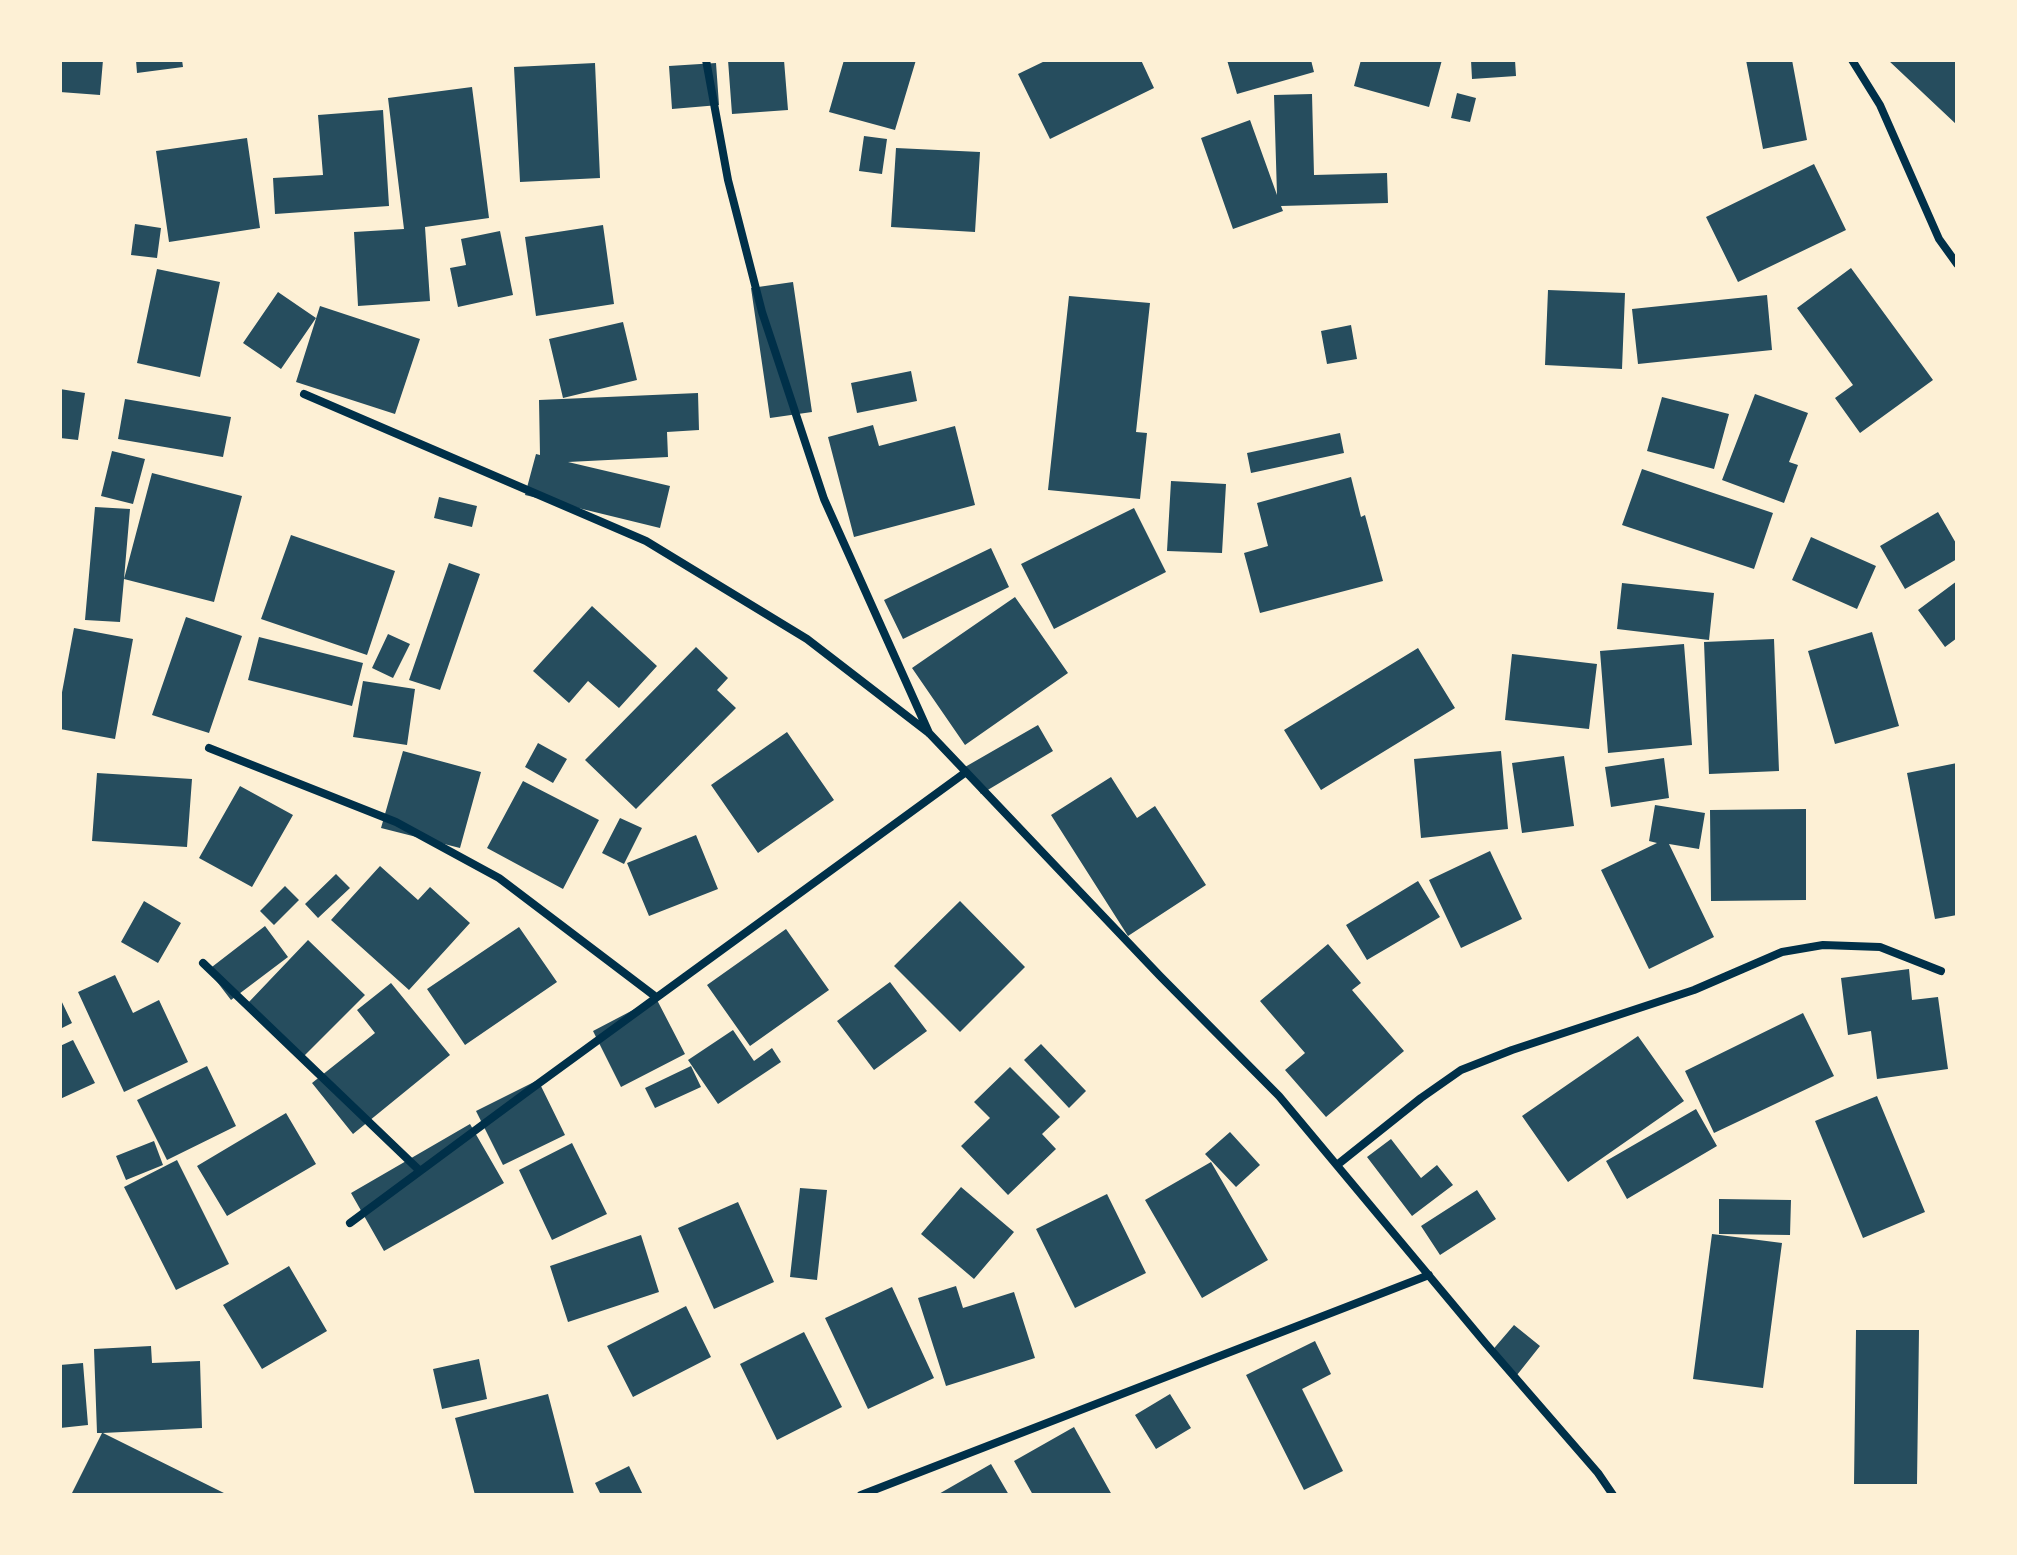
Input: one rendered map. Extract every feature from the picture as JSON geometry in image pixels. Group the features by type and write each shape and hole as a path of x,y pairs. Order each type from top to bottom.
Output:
{"street":[{"path":"706,60 728,180 762,312 824,499 929,733"},
{"path":"1852,60 1880,105 1939,239 1957,264"},
{"path":"304,394 646,541 807,639 929,733 1279,1096 1598,1473 1613,1495"},
{"path":"209,748 396,822 499,878 656,997"},
{"path":"350,1223 966,772"},
{"path":"1337,1165 1461,1070 1694,990 1782,952 1823,945 1880,947 1941,971"},
{"path":"203,963 420,1171"},
{"path":"861,1495 1429,1275"}],"building":[{"path":"60,60 103,60 100,95 60,92"},
{"path":"136,60 182,60 183,67 137,73"},
{"path":"728,60 784,60 788,110 732,114"},
{"path":"844,60 916,60 895,130 829,112"},
{"path":"1047,60 1141,60 1154,88 1050,139 1018,74"},
{"path":"1227,60 1311,60 1314,72 1237,94"},
{"path":"1361,60 1442,60 1429,107 1354,86"},
{"path":"1471,60 1515,60 1516,76 1472,79"},
{"path":"1746,60 1792,60 1807,140 1763,149"},
{"path":"1888,60 1957,60 1957,125"},
{"path":"595,63 600,178 520,182 514,67"},
{"path":"716,63 719,105 672,109 669,66"},
{"path":"472,87 489,218 425,227 430,301 358,306 354,232 404,229 388,98"},
{"path":"1457,93 1476,98 1470,122 1451,118"},
{"path":"1312,94 1314,175 1387,173 1388,203 1281,206 1283,211 1233,229 1201,138 1250,120 1277,195 1274,95"},
{"path":"383,110 389,206 275,214 273,178 323,175 318,115"},
{"path":"864,136 887,139 882,174 859,171"},
{"path":"247,138 260,228 169,242 156,151"},
{"path":"896,148 980,152 975,232 891,227"},
{"path":"1814,164 1846,230 1738,282 1706,217"},
{"path":"135,224 161,228 157,258 131,255"},
{"path":"603,225 614,304 536,316 525,237"},
{"path":"500,231 513,295 458,307 450,268 466,265 461,239"},
{"path":"1851,268 1933,380 1860,433 1835,398 1853,385 1797,308"},
{"path":"157,269 220,282 200,377 137,363"},
{"path":"793,282 812,412 770,418 751,288"},
{"path":"1548,290 1625,293 1622,369 1545,365"},
{"path":"278,292 316,318 281,369 243,343"},
{"path":"1767,295 1772,350 1638,364 1632,309"},
{"path":"1069,296 1150,303 1136,432 1147,433 1140,499 1048,490"},
{"path":"320,306 420,339 395,414 296,382"},
{"path":"623,322 637,380 563,398 549,339"},
{"path":"1351,325 1357,359 1327,364 1321,331"},
{"path":"911,371 917,401 857,413 851,383"},
{"path":"60,389 85,393 78,440 60,438"},
{"path":"698,393 699,430 667,432 668,457 568,462 670,486 660,528 525,495 536,454 540,455 539,400"},
{"path":"1755,394 1808,413 1789,462 1798,465 1784,503 1722,480"},
{"path":"1662,397 1729,414 1714,469 1647,451"},
{"path":"125,399 231,417 223,457 118,439"},
{"path":"873,425 879,446 955,426 975,505 854,537 828,437"},
{"path":"1340,433 1344,453 1251,473 1247,453"},
{"path":"112,451 145,459 133,504 101,496"},
{"path":"1642,469 1773,513 1754,569 1622,525"},
{"path":"152,473 242,496 214,602 124,579"},
{"path":"1351,477 1383,581 1260,613 1244,553 1268,546 1257,503"},
{"path":"1171,481 1226,484 1222,553 1167,551"},
{"path":"439,497 477,506 472,527 434,518"},
{"path":"95,507 130,509 120,622 85,620"},
{"path":"1134,508 1166,572 1054,629 1021,564"},
{"path":"1938,512 1957,545 1957,559 1905,589 1880,546"},
{"path":"291,535 395,571 367,655 261,619"},
{"path":"1811,537 1876,566 1857,609 1792,580"},
{"path":"991,548 1009,587 903,639 884,600"},
{"path":"449,563 480,574 440,690 409,680"},
{"path":"1957,581 1957,638 1945,647 1918,610"},
{"path":"1622,583 1714,593 1709,640 1617,629"},
{"path":"1015,597 1068,673 965,745 912,668"},
{"path":"592,606 657,666 619,708 588,681 569,703 533,671"},
{"path":"186,617 242,636 209,733 152,715"},
{"path":"74,628 133,639 115,739 60,729 60,703"},
{"path":"1872,632 1899,726 1835,744 1808,651"},
{"path":"388,634 410,644 393,678 372,668"},
{"path":"259,637 363,663 352,706 248,680"},
{"path":"1774,639 1779,771 1709,774 1704,642"},
{"path":"1684,644 1692,745 1608,753 1600,651"},
{"path":"696,647 728,678 717,690 736,708 636,809 585,760"},
{"path":"1418,648 1455,708 1321,790 1284,730"},
{"path":"1512,654 1597,664 1589,729 1505,720"},
{"path":"363,681 415,689 407,745 353,737"},
{"path":"1038,725 1053,751 981,794 965,767"},
{"path":"787,732 834,800 758,853 711,785"},
{"path":"538,743 567,759 553,783 525,767"},
{"path":"403,751 481,772 460,848 381,828"},
{"path":"1501,751 1508,829 1421,838 1414,759"},
{"path":"1564,756 1574,826 1522,833 1512,763"},
{"path":"1664,758 1669,798 1611,807 1605,767"},
{"path":"1957,763 1957,915 1935,919 1907,773"},
{"path":"97,773 192,779 187,847 92,841"},
{"path":"1111,777 1137,818 1155,806 1206,885 1128,936 1051,815"},
{"path":"523,781 599,820 563,889 487,848"},
{"path":"240,786 293,815 252,887 199,858"},
{"path":"1655,805 1705,813 1699,849 1669,844 1714,937 1649,969 1601,870 1657,843 1649,841"},
{"path":"1806,809 1806,900 1711,901 1710,810"},
{"path":"620,818 642,828 624,864 602,853"},
{"path":"696,835 718,889 649,916 627,863"},
{"path":"1490,851 1522,919 1461,948 1429,880"},
{"path":"380,866 418,900 430,887 470,923 409,990 331,920"},
{"path":"336,874 350,888 318,918 305,904"},
{"path":"1418,881 1440,917 1367,960 1346,925"},
{"path":"285,886 299,900 274,925 260,911"},
{"path":"144,901 181,923 158,963 121,942"},
{"path":"960,901 1025,967 960,1032 894,966"},
{"path":"265,926 288,957 231,1000 208,970"},
{"path":"519,927 557,982 465,1045 427,989"},
{"path":"786,929 829,990 750,1046 707,985"},
{"path":"308,940 365,995 303,1057 248,1003"},
{"path":"1328,944 1361,983 1352,990 1404,1051 1326,1117 1285,1070 1305,1053 1260,1001"},
{"path":"1909,969 1912,1000 1938,997 1948,1069 1877,1079 1871,1031 1848,1035 1841,978"},
{"path":"115,975 133,1013 159,1000 188,1062 124,1092 78,992"},
{"path":"890,982 927,1031 874,1070 837,1021"},
{"path":"391,983 450,1055 353,1134 312,1083 375,1033 357,1010"},
{"path":"60,998 72,1023 60,1029"},
{"path":"656,998 685,1054 621,1087 593,1031"},
{"path":"1803,1013 1834,1076 1714,1133 1685,1071"},
{"path":"733,1030 754,1061 772,1048 781,1062 718,1104 688,1060"},
{"path":"1638,1036 1684,1101 1568,1182 1522,1116"},
{"path":"73,1040 95,1083 60,1099 60,1046"},
{"path":"1041,1044 1086,1091 1069,1108 1024,1060"},
{"path":"207,1066 236,1126 167,1160 137,1100"},
{"path":"691,1066 701,1087 655,1108 645,1088"},
{"path":"1010,1067 1060,1117 1042,1134 1056,1149 1008,1195 961,1146 990,1118 974,1102"},
{"path":"538,1080 565,1135 503,1165 476,1111"},
{"path":"1877,1096 1925,1212 1863,1238 1815,1121"},
{"path":"1696,1109 1717,1146 1627,1199 1606,1161"},
{"path":"286,1113 316,1164 227,1216 197,1166"},
{"path":"470,1124 504,1183 384,1251 351,1193"},
{"path":"1230,1132 1260,1165 1236,1187 1205,1154"},
{"path":"1391,1139 1421,1178 1437,1165 1453,1185 1412,1216 1367,1157"},
{"path":"154,1141 163,1165 126,1180 116,1156"},
{"path":"572,1143 607,1214 552,1240 519,1170"},
{"path":"177,1160 229,1264 176,1290 124,1187"},
{"path":"1211,1162 1268,1260 1202,1298 1145,1200"},
{"path":"961,1187 1014,1232 974,1279 921,1234"},
{"path":"800,1188 827,1190 817,1280 790,1277"},
{"path":"1477,1190 1496,1219 1440,1255 1421,1226"},
{"path":"1107,1194 1146,1273 1075,1308 1036,1229"},
{"path":"1719,1199 1791,1200 1790,1235 1719,1234"},
{"path":"738,1202 774,1282 714,1309 678,1228"},
{"path":"1712,1234 1782,1243 1763,1388 1693,1379"},
{"path":"641,1235 659,1292 568,1322 550,1266"},
{"path":"289,1266 327,1331 262,1369 223,1305"},
{"path":"956,1286 963,1308 1014,1292 1035,1358 946,1386 918,1298"},
{"path":"892,1287 934,1378 868,1409 825,1318"},
{"path":"686,1306 711,1357 633,1397 607,1346"},
{"path":"1514,1325 1540,1346 1517,1375 1490,1353"},
{"path":"1856,1330 1919,1330 1917,1484 1854,1484"},
{"path":"804,1332 842,1407 777,1440 740,1364"},
{"path":"1315,1341 1331,1374 1302,1389 1343,1471 1304,1490 1246,1375"},
{"path":"151,1346 152,1363 200,1361 202,1428 103,1433 228,1495 71,1495 102,1433 97,1433 94,1349"},
{"path":"479,1359 487,1399 442,1409 433,1369"},
{"path":"83,1363 88,1425 60,1428 60,1365"},
{"path":"548,1394 574,1494 475,1495 455,1418"},
{"path":"1170,1394 1191,1428 1156,1449 1135,1415"},
{"path":"1074,1427 1112,1495 1033,1495 1014,1461"},
{"path":"991,1464 1009,1495 937,1495"},
{"path":"629,1466 643,1495 601,1495 595,1483"}]}
